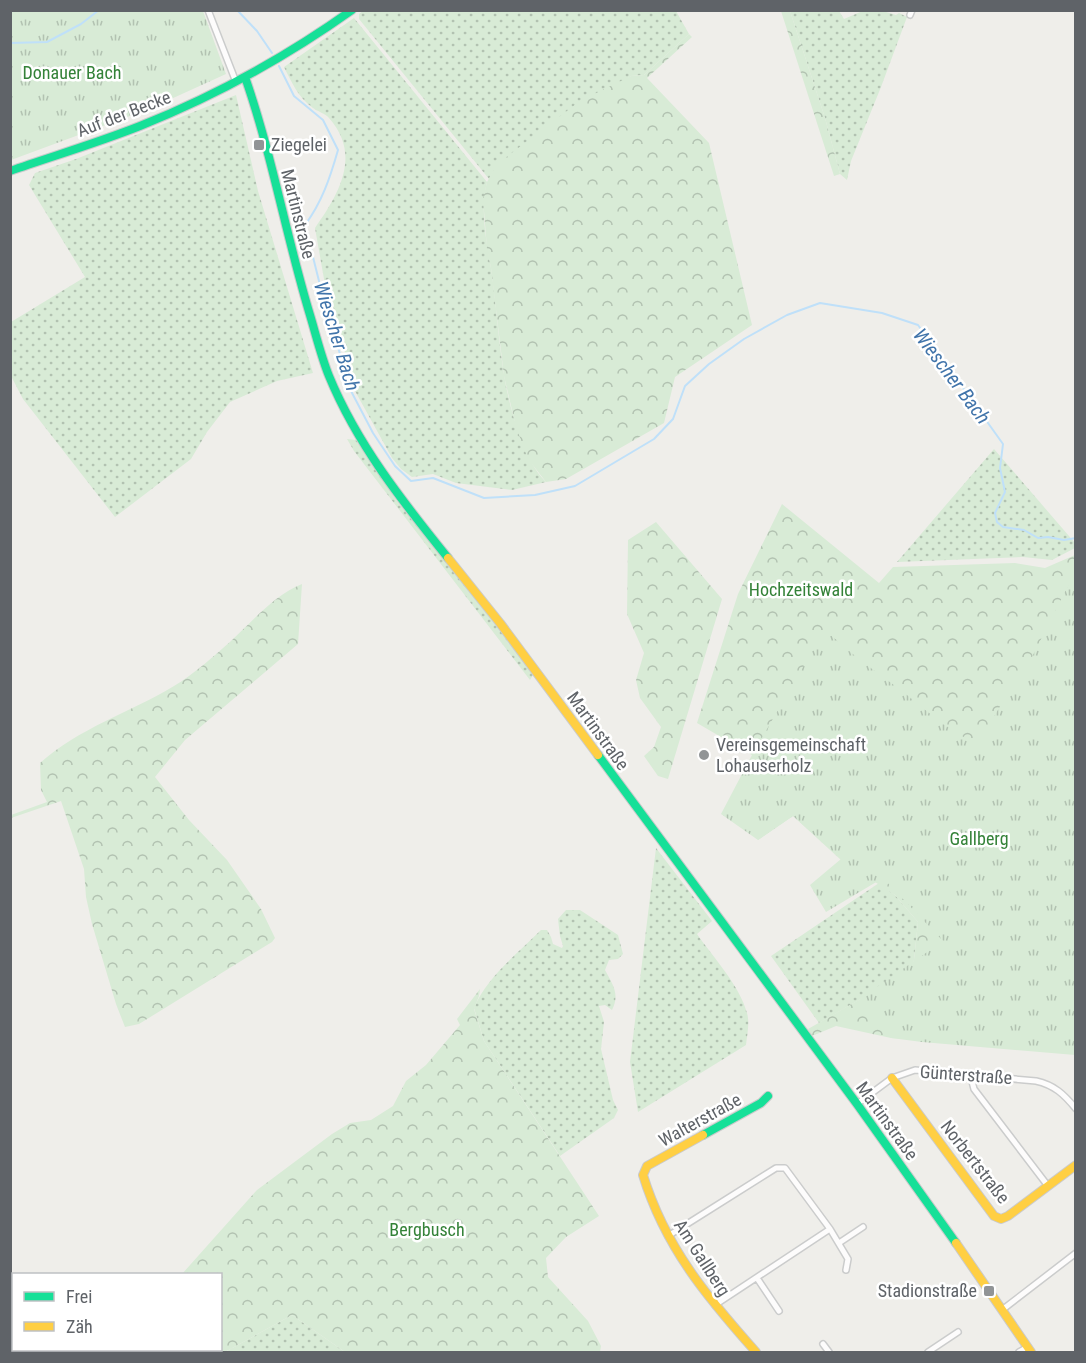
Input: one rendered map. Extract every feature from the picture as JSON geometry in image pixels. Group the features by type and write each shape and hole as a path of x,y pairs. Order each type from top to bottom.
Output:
{"street":[{"path":"208,10 236,82"},
{"name":"Auf der Becke","path":"10,171 138,127 236,82 293,49 352,10"},
{"name":"Martinstraße","path":"245,77 255,106 293,259 315,333 328,374 359,439 405,505 500,623 857,1104 932,1208 1029,1350"},
{"name":"Günterstraße","path":"857,1104 892,1078 915,1070 1036,1080 1058,1089 1076,1109"},
{"path":"970,1074 974,1089 1048,1186"},
{"name":"Norbertstraße","path":"892,1078 994,1216 1001,1219 1008,1216 1076,1165"},
{"name":"Walterstraße","path":"645,1168 761,1103 768,1096"},
{"path":"668,1236 780,1167 785,1168 839,1243 848,1258 846,1270"},
{"name":"Am Gallberg","path":"645,1168 644,1178 668,1236 693,1278 756,1353"},
{"path":"839,1243 863,1227"},
{"path":"715,1305 830,1229"},
{"path":"1002,1310 1076,1253"},
{"path":"757,1278 779,1311"},
{"path":"928,1353 958,1332"},
{"path":"823,1344 829,1353"},
{"path":"1019,1353 1029,1350"}],"green space":[{"path":"364,10 676,11 689,34 644,75 631,76 498,164 489,179 359,19 359,14"},
{"path":"865,10 883,11 896,15 899,13 907,17 851,161 847,180 840,174 825,118 790,11 839,11 844,19"},
{"name":"Donauer Bach","path":"10,11 203,11 226,74 149,109 11,160"},
{"path":"781,11 790,11 825,118 840,174 834,176"},
{"path":"354,18 487,182 484,203 485,225 501,357 509,400 530,459 546,482 512,490 456,483 433,474 412,477 392,458 355,391 327,296 315,228 339,188 345,160 344,146 339,132 329,118 303,99 284,67"},
{"path":"689,34 692,37 647,78 709,143 752,325 675,377 664,423 566,479 546,482 528,459 516,427 504,376 487,249 483,199 487,182 497,164 580,101 631,76 644,75"},
{"path":"236,95 258,191 313,373 277,381 230,402 207,432 191,459 115,517 23,399 11,376 11,322 85,277 29,185 35,173"},
{"path":"347,439 356,440 396,500 488,614 533,675 530,680 354,451"},
{"path":"994,449 1075,543 1075,548 1052,560 1023,557 897,562"},
{"name":"Gallberg","path":"782,504 879,583 893,567 1015,563 1045,568 1075,555 1076,685 1038,1045 891,1038 836,1026 812,1036 808,1029 913,969 918,922 895,895 841,860 793,816 758,840 757,758 697,723 738,594"},
{"path":"656,522 722,599 668,779 658,776 644,756 654,747 661,727 640,698 636,680 644,653 627,614 628,540"},
{"name":"Gallberg","path":"1075,572 1075,1055 891,1038 861,998 943,941 883,878 826,912 810,885 841,859 793,816 758,840 721,814 752,755 819,639 826,631 939,721 961,735 979,742 1021,671 1032,657"},
{"path":"302,584 298,644 185,740 155,777 189,820 227,860 261,909 275,938 139,1024 125,1027 92,924 86,897 84,869 61,801 11,818 11,815 47,802 41,790 40,763 55,751 88,730 157,696 196,671 273,602"},
{"path":"656,848 712,921 697,934 738,993 747,1013 748,1029 746,1045 638,1112 630,1062"},
{"path":"879,883 895,895 918,922 913,969 819,1023 771,956"},
{"path":"566,910 580,910 618,935 623,954 618,959 609,960 605,970 615,994 612,1010 605,1005 599,1006 604,1022 601,1049 613,1100 618,1110 614,1118 560,1156 484,1041 474,1008 495,976 541,930 547,930 553,944 562,948 558,919"},
{"name":"Bergbusch","path":"480,989 474,1009 484,1041 599,1216 566,1237 546,1258 548,1277 588,1321 601,1346 600,1352 345,1352 292,1315 225,1352 113,1351 222,1351 222,1273 183,1273 257,1190 332,1134 350,1123 371,1120 393,1106 406,1081 426,1065 460,1025 457,1019"},
{"path":"292,1315 345,1352 225,1352"}],"waterway":[{"name":"Donauer Bach","path":"10,43 47,42 81,24 99,10"},
{"name":"Wiescher Bach","path":"237,10 257,31 272,53"},
{"name":"Wiescher Bach","path":"279,66 294,96 323,120 338,150 325,189 305,225 323,297 351,391 373,433 395,466 411,481 433,478 484,498 535,495 575,486 654,439 673,419 685,386 709,364 744,339 787,315 820,303 882,313 918,325 1003,444 1000,468 1005,492 995,513 997,522 1003,527 1024,530 1038,538 1064,540 1076,538"}],"traffic: fast":[{"path":"10,171 124,132 223,89 302,44 352,10"},
{"path":"245,77 255,106 301,285 329,376 353,425 382,471 448,558"},
{"path":"598,755 857,1104 956,1243"},
{"path":"703,1135 761,1103 768,1096"}],"traffic: slow":[{"path":"448,558 500,623 598,755"},
{"path":"892,1078 994,1216 1001,1219 1008,1216 1076,1165"},
{"path":"703,1135 647,1166 643,1175 663,1225 689,1270 756,1352"},
{"path":"956,1243 1031,1352"}],"place":[{"name":"Ziegelei","path":"259,145"},
{"name":"Vereinsgemeinschaft Lohauserholz","path":"704,755"},
{"name":"Stadionstraße","path":"989,1291"}],"park label":[{"name":"Hochzeitswald","path":"801,590"}]}
